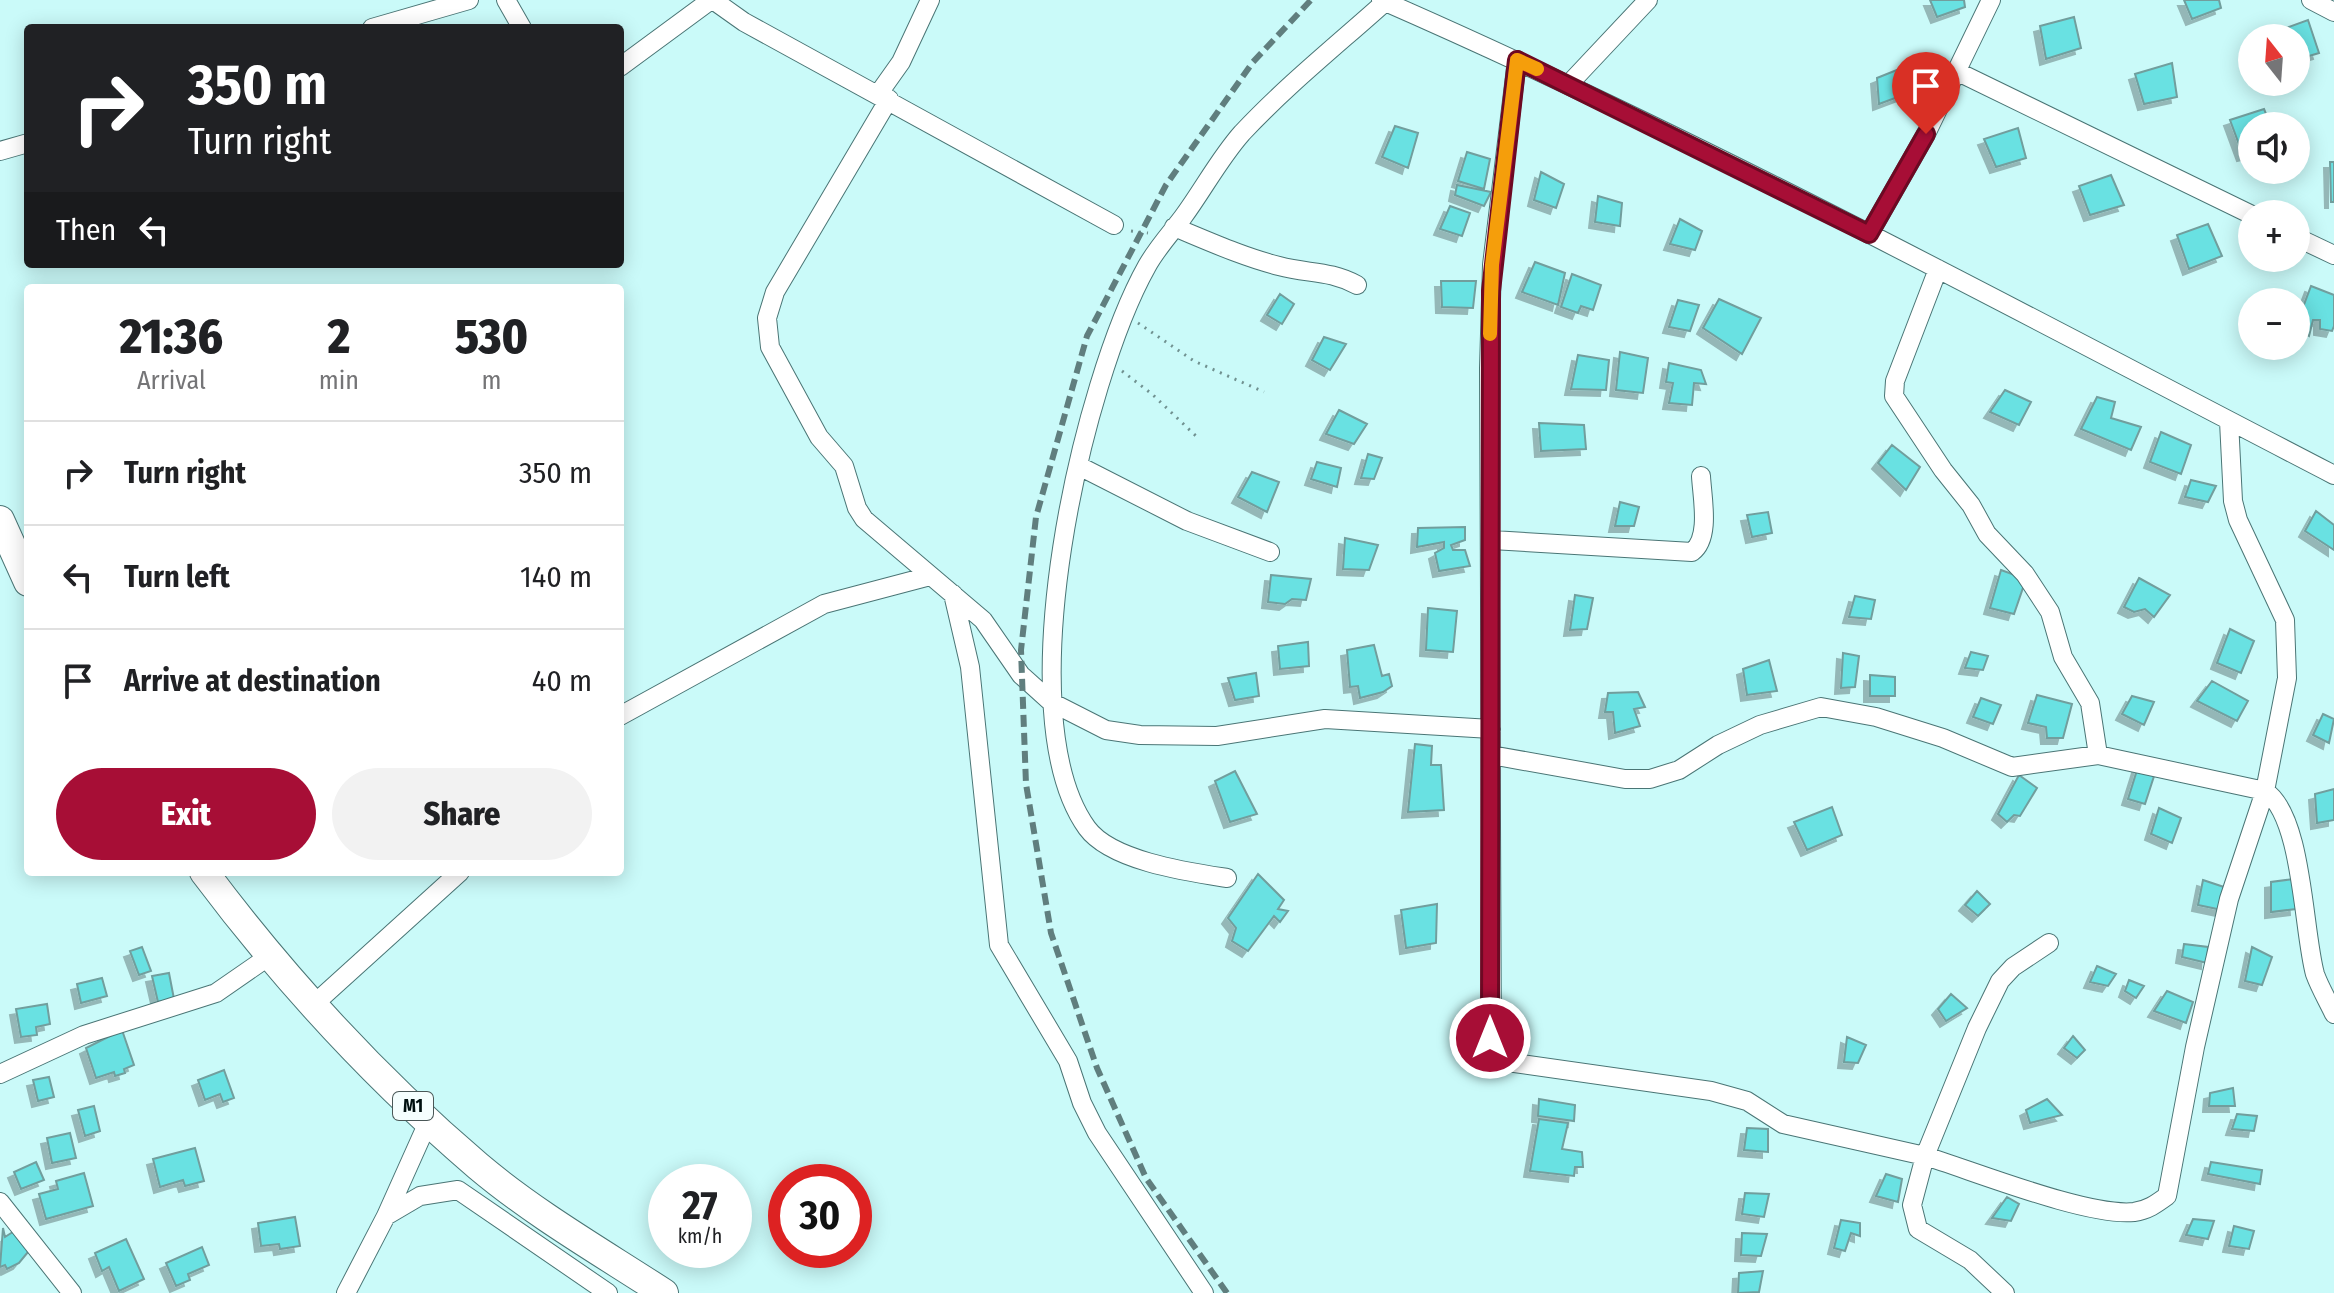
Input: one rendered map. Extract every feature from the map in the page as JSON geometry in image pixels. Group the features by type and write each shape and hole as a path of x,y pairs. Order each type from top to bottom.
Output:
{"main road":[{"path":"0,520 7,559 24,578"},
{"name":"M1","path":"207,876 268,957 312,1006 366,1063 478,1166 539,1212 664,1293"}],"street":[{"path":"386,24 469,0"},
{"path":"506,0 520,24"},
{"path":"624,64 712,0 757,29 884,96 1096,219 1114,225"},
{"path":"930,0 884,96 775,292 767,318 770,347 784,379 819,437 844,466 857,508 994,632 1021,675 1051,702 1106,730 1140,735 1237,735 1325,719 1491,729"},
{"path":"1569,84 1648,0"},
{"path":"1869,234 1926,134 1991,0"},
{"path":"2311,0 2334,12"},
{"path":"1227,878 1151,862 1111,847 1095,836 1081,816 1069,788 1051,702 1054,612 1079,466 1125,314 1146,267 1242,134 1383,1 1569,84 1938,269 2334,475"},
{"path":"1517,60 1492,265 1489,368 1492,540 1490,1038 1495,1059 1711,1091 1747,1101 1783,1124 1925,1156 2110,1211 2136,1212 2153,1207 2167,1196 2195,1047 2229,899 2265,791 2289,653 2285,620 2238,520 2230,470 2229,421"},
{"path":"1956,71 2238,208"},
{"path":"0,151 24,144"},
{"path":"1171,232 1282,267 1330,272 1357,285"},
{"path":"2310,244 2334,255"},
{"path":"1938,269 1895,381 1894,396 1943,470 1971,505 1987,534 2025,574 2050,612 2063,657 2090,703 2098,755"},
{"path":"1079,466 1187,521 1270,552"},
{"path":"1492,540 1692,552 1697,548 1703,527 1701,476"},
{"path":"624,714 824,604 930,576"},
{"path":"953,593 970,667 999,945 1068,1061 1082,1103 1097,1133 1204,1293"},
{"path":"1491,755 1625,779 1650,779 1679,770 1718,745 1760,725 1821,707 1876,717 1943,738 2012,767 2098,755 2265,791 2281,807 2308,916 2315,974 2334,1014"},
{"path":"312,1006 456,876"},
{"path":"2005,1293 1970,1260 1918,1229 1912,1205 1925,1156 2000,981 2013,967 2049,943"},
{"path":"0,1074 84,1035 216,993 268,957"},
{"path":"346,1293 386,1216 429,1120"},
{"path":"386,1216 420,1196 458,1190 608,1293"},
{"path":"1,1204 72,1293"}],"path":[{"path":"1114,225 1171,232"},
{"path":"1125,314 1194,361 1240,378 1264,392"},
{"path":"1109,362 1152,394 1197,437"}],"building":[{"path":"1930,0 1964,0 1965,7 1937,17"},
{"path":"2184,0 2219,0 2221,8 2192,19"},
{"path":"2074,17 2081,48 2046,59 2040,26"},
{"path":"2310,26 2319,53 2310,56"},
{"path":"1914,63 1922,88 1879,104 1877,78"},
{"path":"2172,63 2177,97 2144,104 2135,74"},
{"path":"2238,117 2238,142 2230,120"},
{"path":"1395,126 1418,133 1408,168 1382,157"},
{"path":"2018,128 2026,158 1996,167 1984,139"},
{"path":"1467,152 1490,159 1484,189 1458,181"},
{"path":"2330,162 2334,162 2334,202 2331,202"},
{"path":"1541,172 1564,184 1556,208 1534,200"},
{"path":"2111,175 2124,205 2090,215 2079,186"},
{"path":"1457,185 1491,192 1484,206 1455,195"},
{"path":"1598,196 1622,203 1620,226 1595,222"},
{"path":"1450,206 1470,213 1462,236 1440,229"},
{"path":"1680,219 1702,231 1695,250 1670,244"},
{"path":"2208,224 2222,256 2189,269 2177,235"},
{"path":"1535,262 1565,273 1558,305 1522,292"},
{"path":"1572,274 1601,285 1593,310 1581,306 1578,313 1561,307"},
{"path":"1441,281 1476,281 1473,308 1442,307"},
{"path":"2311,286 2334,295 2332,331 2320,329 2320,320 2313,320 2310,332"},
{"path":"1280,294 1294,304 1282,324 1267,315"},
{"path":"1719,299 1761,318 1742,354 1703,328"},
{"path":"1678,300 1699,305 1690,331 1669,327"},
{"path":"1324,337 1346,344 1330,370 1312,360"},
{"path":"1620,352 1648,358 1643,393 1616,390"},
{"path":"1578,355 1609,360 1606,390 1571,389"},
{"path":"1669,363 1701,370 1706,384 1694,383 1692,405 1669,403 1673,383 1666,382"},
{"path":"2005,390 2031,402 2019,425 1990,412"},
{"path":"2097,397 2115,402 2111,418 2141,427 2131,450 2081,429"},
{"path":"1339,410 1367,424 1354,444 1326,434"},
{"path":"1539,423 1584,425 1586,449 1541,451"},
{"path":"2161,432 2191,445 2181,474 2150,462"},
{"path":"1892,445 1920,467 1906,490 1878,463"},
{"path":"1368,454 1382,458 1374,479 1361,478"},
{"path":"1317,462 1341,468 1337,487 1311,479"},
{"path":"1252,472 1279,482 1267,512 1238,497"},
{"path":"2191,480 2216,486 2208,502 2185,497"},
{"path":"1620,502 1639,507 1634,526 1615,526"},
{"path":"2316,511 2334,525 2334,550 2305,531"},
{"path":"1768,512 1772,533 1752,537 1747,515"},
{"path":"1465,527 1465,540 1451,545 1453,550 1465,550 1470,566 1439,571 1435,553 1444,548 1444,542 1417,547 1418,528"},
{"path":"1345,538 1378,545 1369,570 1343,569"},
{"path":"2001,570 2026,579 2014,614 1990,608"},
{"path":"1271,575 1311,579 1306,600 1292,599 1285,604 1268,602"},
{"path":"2139,578 2170,595 2154,617 2145,609 2134,612 2124,607"},
{"path":"1575,595 1593,598 1587,629 1570,630"},
{"path":"1855,596 1875,600 1871,619 1849,617"},
{"path":"1428,608 1457,611 1453,652 1426,650"},
{"path":"2230,629 2254,641 2241,673 2217,663"},
{"path":"1308,642 1309,666 1280,669 1278,646"},
{"path":"1374,645 1382,676 1389,674 1392,686 1383,692 1360,698 1358,686 1350,687 1347,650"},
{"path":"1971,652 1988,656 1983,670 1965,668"},
{"path":"1843,653 1859,656 1855,687 1841,688"},
{"path":"1769,660 1777,691 1747,695 1743,669"},
{"path":"1256,673 1259,696 1235,700 1228,678"},
{"path":"1870,675 1895,677 1895,696 1870,696"},
{"path":"2212,681 2248,701 2237,721 2197,701"},
{"path":"1638,692 1645,707 1634,709 1640,726 1615,733 1613,712 1605,712 1608,693"},
{"path":"2037,695 2072,704 2063,738 2047,738 2046,727 2028,723"},
{"path":"2132,696 2154,702 2144,725 2122,714"},
{"path":"1981,698 2001,705 1993,724 1973,717"},
{"path":"2323,714 2334,719 2329,743 2313,735"},
{"path":"1415,744 1432,746 1431,765 1441,765 1444,810 1408,812"},
{"path":"2138,767 2155,773 2145,804 2128,799"},
{"path":"1235,771 1257,814 1230,822 1215,781"},
{"path":"2019,775 2037,788 2020,816 2014,815 2007,822 1998,814"},
{"path":"2334,789 2334,820 2317,823 2315,794"},
{"path":"1832,807 1842,835 1807,850 1794,822"},
{"path":"2159,808 2181,818 2172,843 2151,834"},
{"path":"1258,874 1284,900 1278,909 1288,911 1280,922 1274,916 1248,951 1232,941 1236,928 1228,918"},
{"path":"2294,879 2296,909 2271,912 2271,882"},
{"path":"2203,880 2224,887 2222,910 2198,905"},
{"path":"1977,891 1990,904 1978,916 1965,905"},
{"path":"1437,904 1436,943 1406,948 1401,910"},
{"path":"2184,944 2208,947 2207,963 2182,957"},
{"path":"142,947 151,971 139,975 130,951"},
{"path":"2252,947 2272,957 2262,985 2245,981"},
{"path":"2097,966 2116,974 2108,986 2090,982"},
{"path":"169,973 174,999 158,1002 152,976"},
{"path":"102,978 107,996 81,1003 77,984"},
{"path":"2129,980 2144,986 2136,998 2125,991"},
{"path":"2167,991 2193,1002 2186,1023 2154,1011"},
{"path":"1951,994 1967,1008 1946,1021 1938,1009"},
{"path":"47,1004 50,1024 36,1027 37,1035 21,1037 16,1009"},
{"path":"122,1030 134,1065 124,1069 125,1073 115,1076 114,1072 96,1078 86,1048"},
{"path":"2073,1036 2085,1050 2077,1058 2064,1048"},
{"path":"1847,1037 1866,1045 1858,1063 1844,1062"},
{"path":"224,1070 234,1098 223,1102 220,1094 205,1100 198,1080"},
{"path":"49,1077 54,1097 38,1101 33,1080"},
{"path":"2233,1088 2235,1106 2209,1106 2210,1093"},
{"path":"1539,1099 1575,1105 1574,1121 1538,1116"},
{"path":"2047,1099 2062,1115 2030,1123 2026,1110"},
{"path":"94,1106 100,1131 85,1136 78,1110"},
{"path":"2237,1114 2257,1116 2254,1131 2232,1129"},
{"path":"1539,1119 1568,1123 1562,1149 1582,1152 1583,1167 1575,1167 1574,1176 1530,1171"},
{"path":"1747,1128 1768,1129 1768,1152 1744,1150"},
{"path":"70,1133 76,1158 52,1163 47,1138"},
{"path":"195,1148 204,1181 185,1186 183,1180 160,1187 153,1159"},
{"path":"36,1162 44,1180 21,1189 14,1172"},
{"path":"2211,1162 2262,1170 2260,1184 2208,1174"},
{"path":"84,1173 93,1206 46,1219 39,1194 58,1189 56,1181"},
{"path":"1886,1174 1902,1179 1898,1202 1876,1196"},
{"path":"1745,1193 1769,1194 1764,1217 1742,1214"},
{"path":"2007,1197 2019,1204 2011,1221 1992,1218"},
{"path":"295,1217 300,1246 280,1249 279,1244 261,1246 258,1223"},
{"path":"2193,1219 2214,1221 2208,1239 2186,1235"},
{"path":"1841,1220 1860,1223 1860,1236 1851,1233 1845,1251 1834,1248"},
{"path":"2234,1226 2254,1231 2249,1249 2229,1246"},
{"path":"3,1228 5,1237 19,1228 28,1252 19,1263 7,1269 5,1265 0,1267"},
{"path":"1742,1233 1767,1234 1761,1256 1741,1255"},
{"path":"126,1239 144,1279 119,1291 109,1267 102,1271 95,1253"},
{"path":"202,1247 209,1265 188,1274 190,1280 176,1286 166,1263"},
{"path":"1763,1271 1759,1292 1738,1293 1739,1273"}],"railway":[{"path":"1227,1293 1146,1178 1097,1068 1051,933 1026,784 1021,650 1036,517 1087,336 1166,185 1253,62 1311,0"}],"slow traffic":[{"path":"1490,334 1492,265 1517,60 1537,69"}],"route":[{"path":"1490,1038 1491,291 1517,60 1869,234 1926,134"}]}
